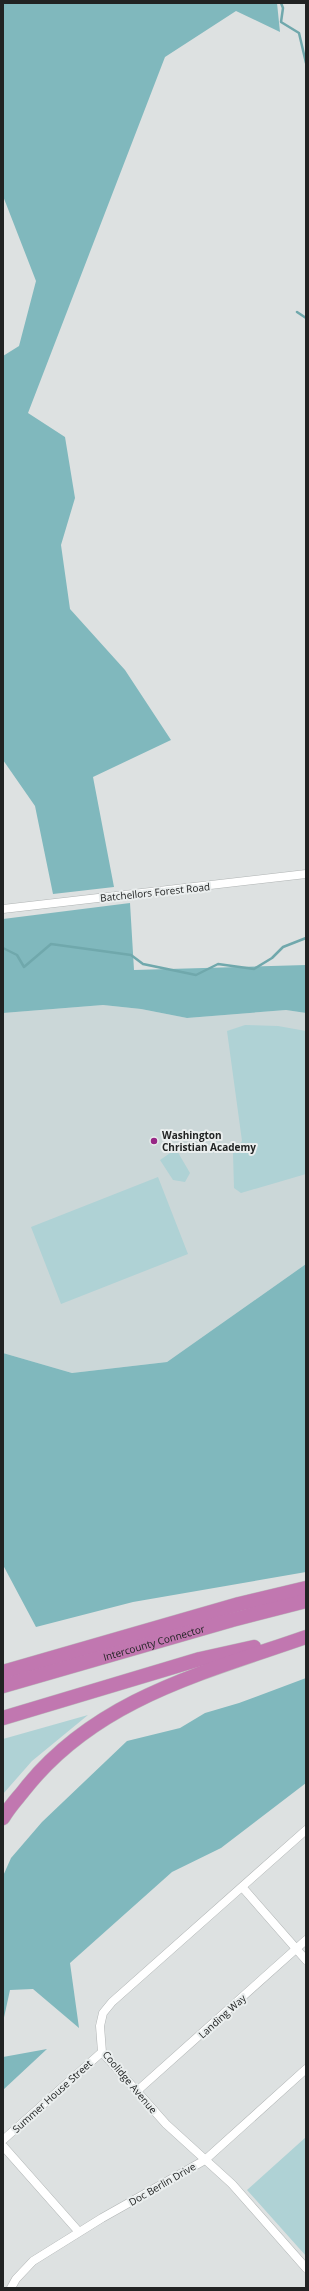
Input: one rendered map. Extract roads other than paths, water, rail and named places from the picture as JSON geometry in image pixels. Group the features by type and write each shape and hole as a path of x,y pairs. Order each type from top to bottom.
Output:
{"highway":[{"path":"3,1672 239,1604 306,1588"},
{"name":"Intercounty Connector","path":"3,1686 232,1620 306,1601"},
{"path":"3,1718 200,1659 306,1636"},
{"path":"3,1818 38,1772 77,1736 121,1709 166,1686 306,1636"},
{"path":"3,1668 30,1664"}],"street":[{"name":"Batchellors Forest Road","path":"3,909 306,874"},
{"name":"Coolidge Avenue","path":"306,1830 243,1888 112,2002 103,2013 100,2026 102,2052 166,2124 232,2184 306,2268"},
{"path":"243,1888 306,1960"},
{"name":"Landing Way","path":"137,2091 306,1940"},
{"name":"Summer House Street","path":"3,2140 102,2052"},
{"name":"Doc Berlin Drive","path":"11,2288 16,2279 33,2261 79,2232 205,2160 306,2068"},
{"path":"3,2146 79,2232"}],"waterway":[{"path":"281,3 283,8 281,22 299,33 306,63"},
{"path":"297,312 306,318"},
{"path":"3,948 17,955 24,967 51,944 131,955 143,964 196,975 218,964 254,969 272,958 283,947 306,938"}],"place":[{"name":"Washington Christian Academy","path":"154,1141"}]}
